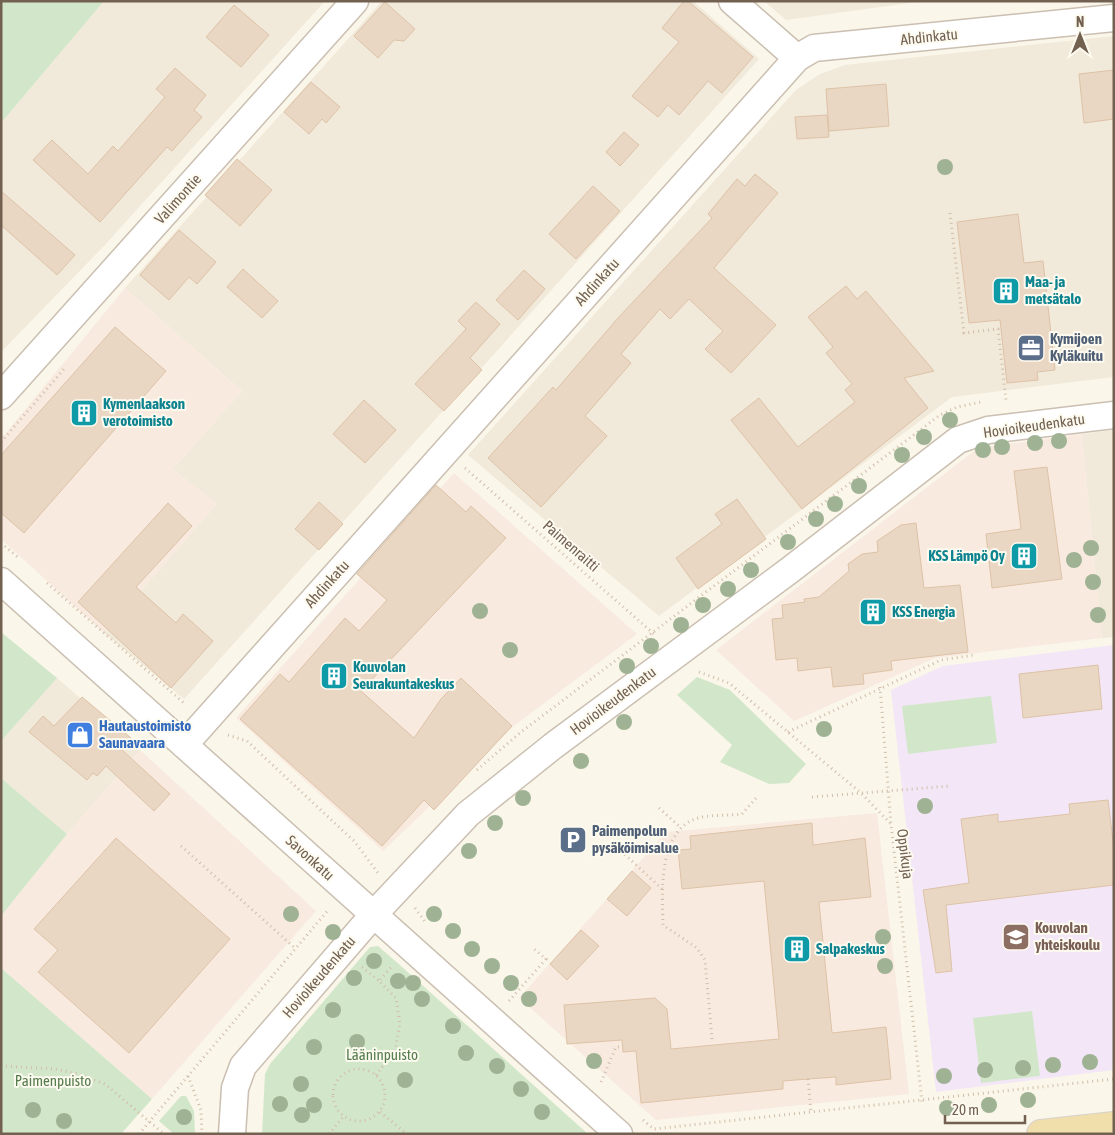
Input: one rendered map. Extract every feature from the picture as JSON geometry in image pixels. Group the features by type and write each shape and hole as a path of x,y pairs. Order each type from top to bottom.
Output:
{"main road":[{"path":"1041,1134 1114,1126"}],"street":[{"name":"Valimontie","path":"1,396 355,1"},
{"path":"732,1 797,58"},
{"name":"Ahdinkatu","path":"184,745 797,58 814,48 1114,18"},
{"name":"Hovioikeudenkatu","path":"232,1134 235,1088 243,1066 374,914 468,814 553,746 790,570 958,440 988,430 1114,415"},
{"name":"Savonkatu","path":"1,581 618,1134"}],"path":[{"path":"950,213 964,333 998,329 1006,400"},
{"name":"Paimenraitti","path":"474,476 653,633"},
{"path":"1,543 24,563"},
{"path":"46,582 189,707"},
{"name":"Oppikuja","path":"677,653 696,671 730,683 861,793 891,824 922,1102"},
{"path":"788,732 880,687 941,660 974,655"},
{"path":"880,687 891,824"},
{"path":"224,734 247,741 355,842 377,872"},
{"path":"812,797 950,786"},
{"path":"712,1039 705,960 696,948 663,925 662,889 664,868 669,850 681,828 696,819 742,814 757,797"},
{"path":"659,808 681,828"},
{"path":"181,846 296,949"},
{"path":"621,851 662,889"},
{"path":"412,903 428,927"},
{"path":"139,1134 328,909"},
{"path":"509,1001 546,959 534,949"},
{"path":"379,981 396,962"},
{"path":"356,963 379,981 396,998 400,1024 395,1050 376,1075"},
{"path":"501,994 515,1007"},
{"path":"601,1082 616,1047 622,1047"},
{"path":"1,1066 55,1069 78,1074 105,1084 164,1134"},
{"path":"361,1069 376,1075 385,1089 386,1097 380,1112 359,1122 344,1116 334,1103 335,1086 339,1079 352,1070 361,1069"},
{"path":"593,1075 607,1088"},
{"path":"188,1076 201,1110 202,1134"},
{"path":"808,1079 811,1114"},
{"path":"650,1134 654,1130 922,1102 1114,1079"},
{"path":"380,1112 407,1134"},
{"path":"329,1134 344,1116"},
{"path":"641,1118 654,1130"}],"shaded area":[{"path":"104,1 325,1 103,247 1,352 1,123"},
{"path":"382,1 693,1 759,59 184,699 104,633 217,504 173,469 242,391 125,288"},
{"path":"764,1 924,1 786,20"},
{"path":"1114,36 1114,377 952,397 659,616 468,455 796,90 820,74 845,65"},
{"path":"125,288 242,391 173,469 217,504 104,633 1,539 1,439"},
{"path":"1114,430 1114,637 1102,638 1082,434"},
{"path":"1082,434 1102,638 935,658 794,721 716,650 978,448"},
{"path":"454,473 637,634 515,725 383,851 236,718"},
{"name":"Kouvolan yhteiskoulu","path":"1114,645 1114,1070 936,1092 891,690 943,666"},
{"path":"57,678 140,750 67,834 1,778 1,741"},
{"path":"140,750 316,911 152,1099 1,968 1,916 67,834"},
{"path":"877,813 909,1094 656,1120 519,998 666,832"}],"green space":[{"path":"1,1 104,1 1,123"},
{"path":"1,632 57,678 1,741"},
{"path":"697,677 730,690 806,764 789,783 769,784 720,762 732,745 677,695"},
{"path":"991,696 997,743 908,754 902,706"},
{"path":"1,778 67,834 1,916"},
{"name":"Lääninpuisto","path":"378,946 588,1134 262,1134 265,1074 270,1064 370,947"},
{"name":"Paimenpuisto","path":"1,968 152,1099 121,1134 1,1134"},
{"path":"1032,1011 1040,1076 981,1083 973,1018"},
{"path":"181,1096 186,1096 194,1111 195,1134 174,1134 159,1121"}],"building":[{"path":"684,1 688,1 753,57 722,93 708,81 679,115 668,105 658,117 632,96 679,42 662,28"},
{"path":"385,2 415,29 404,41 394,40 378,58 354,36"},
{"path":"234,5 269,35 241,67 206,37"},
{"path":"175,68 206,95 194,110 202,117 172,151 167,147 100,222 33,160 52,140 88,174 113,146 118,151 165,97 156,89"},
{"path":"1114,70 1114,119 1084,123 1079,74"},
{"path":"311,82 340,107 326,123 322,119 309,134 284,112"},
{"path":"886,84 889,126 829,131 826,89"},
{"path":"827,115 829,137 797,139 795,117"},
{"path":"624,132 639,145 620,166 606,152"},
{"path":"237,159 272,190 240,226 205,195"},
{"path":"755,174 778,193 714,268 776,325 731,373 705,349 723,331 689,299 670,319 660,309 621,354 631,363 585,416 607,436 541,507 488,458 553,387 556,390 618,318 712,218 708,214 737,179 745,186"},
{"path":"593,186 620,211 576,259 549,234"},
{"path":"1,191 75,255 57,275 1,225"},
{"name":"Maa- ja metsätalo","path":"1018,214 1024,263 1043,261 1055,370 1037,372 1038,380 1007,383 1000,320 969,323 957,222"},
{"path":"179,230 216,262 197,284 189,277 169,300 140,275"},
{"path":"243,269 278,301 262,318 227,287"},
{"path":"524,270 545,289 518,320 496,300"},
{"path":"846,286 857,299 866,291 934,371 904,378 928,408 802,509 731,420 759,398 798,447 855,402 845,390 852,384 826,353 833,347 808,317"},
{"path":"476,302 500,324 470,358 482,370 444,411 415,384 466,329 458,321"},
{"name":"Kymenlaakson verotoimisto","path":"115,327 166,371 24,533 1,513 1,455"},
{"path":"364,400 396,430 365,463 333,434"},
{"name":"KSS Lämpö Oy","path":"1047,467 1062,579 992,588 986,534 1021,529 1014,471"},
{"name":"Kouvolan Seurakuntakeskus","path":"436,485 466,512 471,506 506,538 361,691 414,738 441,699 461,678 512,726 434,810 424,800 382,846 240,719 280,674 289,682 345,618 359,631 387,600 357,574"},
{"path":"737,499 766,539 698,589 676,558 722,524 715,514"},
{"path":"319,502 343,524 319,550 295,529"},
{"path":"168,503 192,526 136,587 176,623 183,614 213,641 171,688 78,602"},
{"name":"KSS Energia","path":"916,523 924,588 960,585 968,652 891,661 892,670 863,674 864,684 833,687 831,667 798,671 797,658 776,660 772,619 783,618 782,605 805,602 804,599 819,597 849,571 848,564 862,554 878,552 877,541 901,525"},
{"path":"1098,665 1102,709 1023,718 1019,674"},
{"name":"Hautaustoimisto Saunavaara","path":"82,697 131,738 121,749 170,794 154,811 106,766 97,776 93,773 87,780 29,732 43,716 54,726"},
{"path":"1108,800 1114,849 1114,885 946,905 952,971 936,973 923,890 969,883 961,819 998,814 998,822 1070,814 1069,804"},
{"name":"Salpakeskus","path":"812,823 813,845 865,838 871,897 819,902 832,1033 886,1027 891,1079 836,1085 836,1077 783,1081 783,1089 641,1103 636,1051 623,1052 622,1040 567,1044 564,1005 655,998 667,1009 671,1049 779,1039 764,881 682,889 678,850 691,849 690,836"},
{"path":"116,838 230,939 129,1053 38,972 58,950 34,929"},
{"path":"632,871 651,888 627,916 607,899"},
{"path":"581,930 599,946 567,980 550,964"}],"place":[{"name":"Maa- ja metsätalo","path":"1006,291"},
{"name":"Kymijoen Kyläkuitu","path":"1031,348"},
{"name":"Kymenlaakson verotoimisto","path":"84,413"},
{"name":"KSS Lämpö Oy","path":"1024,556"},
{"name":"KSS Energia","path":"873,612"},
{"name":"Kouvolan Seurakuntakeskus","path":"334,676"},
{"name":"Hautaustoimisto Saunavaara","path":"80,735"},
{"name":"Paimenpolun pysäköimisalue","path":"573,840"},
{"name":"Kouvolan yhteiskoulu","path":"1016,937"},
{"name":"Salpakeskus","path":"797,949"}]}
